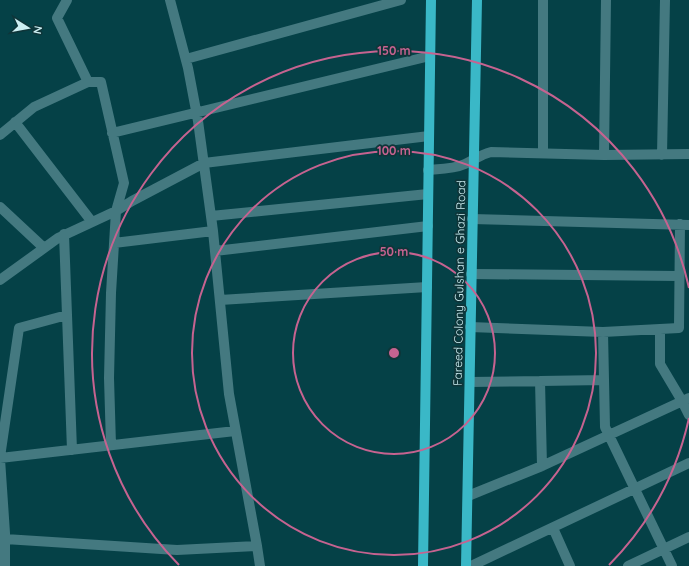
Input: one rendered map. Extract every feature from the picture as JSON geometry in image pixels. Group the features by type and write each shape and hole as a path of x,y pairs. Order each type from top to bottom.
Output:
{"main road":[{"path":"423,566 431,0"},
{"name":"Fareed Colony Gulshan e Ghazi Road","path":"466,566 477,0"}],"street":[{"path":"67,0 57,18 88,82"},
{"path":"170,0 186,59 197,114 213,231 229,394 260,566"},
{"path":"186,59 386,2 401,0"},
{"path":"543,0 543,154"},
{"path":"604,155 606,0"},
{"path":"662,154 665,0"},
{"path":"112,133 197,114 430,56"},
{"path":"0,135 34,107 88,82 101,82 124,183 116,211 111,293 109,378 111,445"},
{"path":"15,122 92,222"},
{"path":"0,280 64,234 116,211 204,163 429,136"},
{"path":"428,170 455,168 466,164 481,154 491,152 604,155 689,154"},
{"path":"211,216 428,194"},
{"path":"0,206 44,248"},
{"path":"470,327 603,332 679,328 679,276 684,224 472,219"},
{"path":"215,250 428,226"},
{"path":"114,243 213,231"},
{"path":"64,234 72,450"},
{"path":"471,274 679,276"},
{"path":"220,300 427,287"},
{"path":"5,566 5,539 0,458 19,328 67,315"},
{"path":"660,329 660,364 686,399 689,415"},
{"path":"603,332 605,427 672,566"},
{"path":"470,382 604,380"},
{"path":"540,381 542,466"},
{"path":"468,496 542,466 686,399"},
{"path":"0,458 236,431"},
{"path":"471,566 689,464"},
{"path":"553,528 570,566"},
{"path":"628,566 689,537"},
{"path":"5,539 177,550 257,546"}]}
